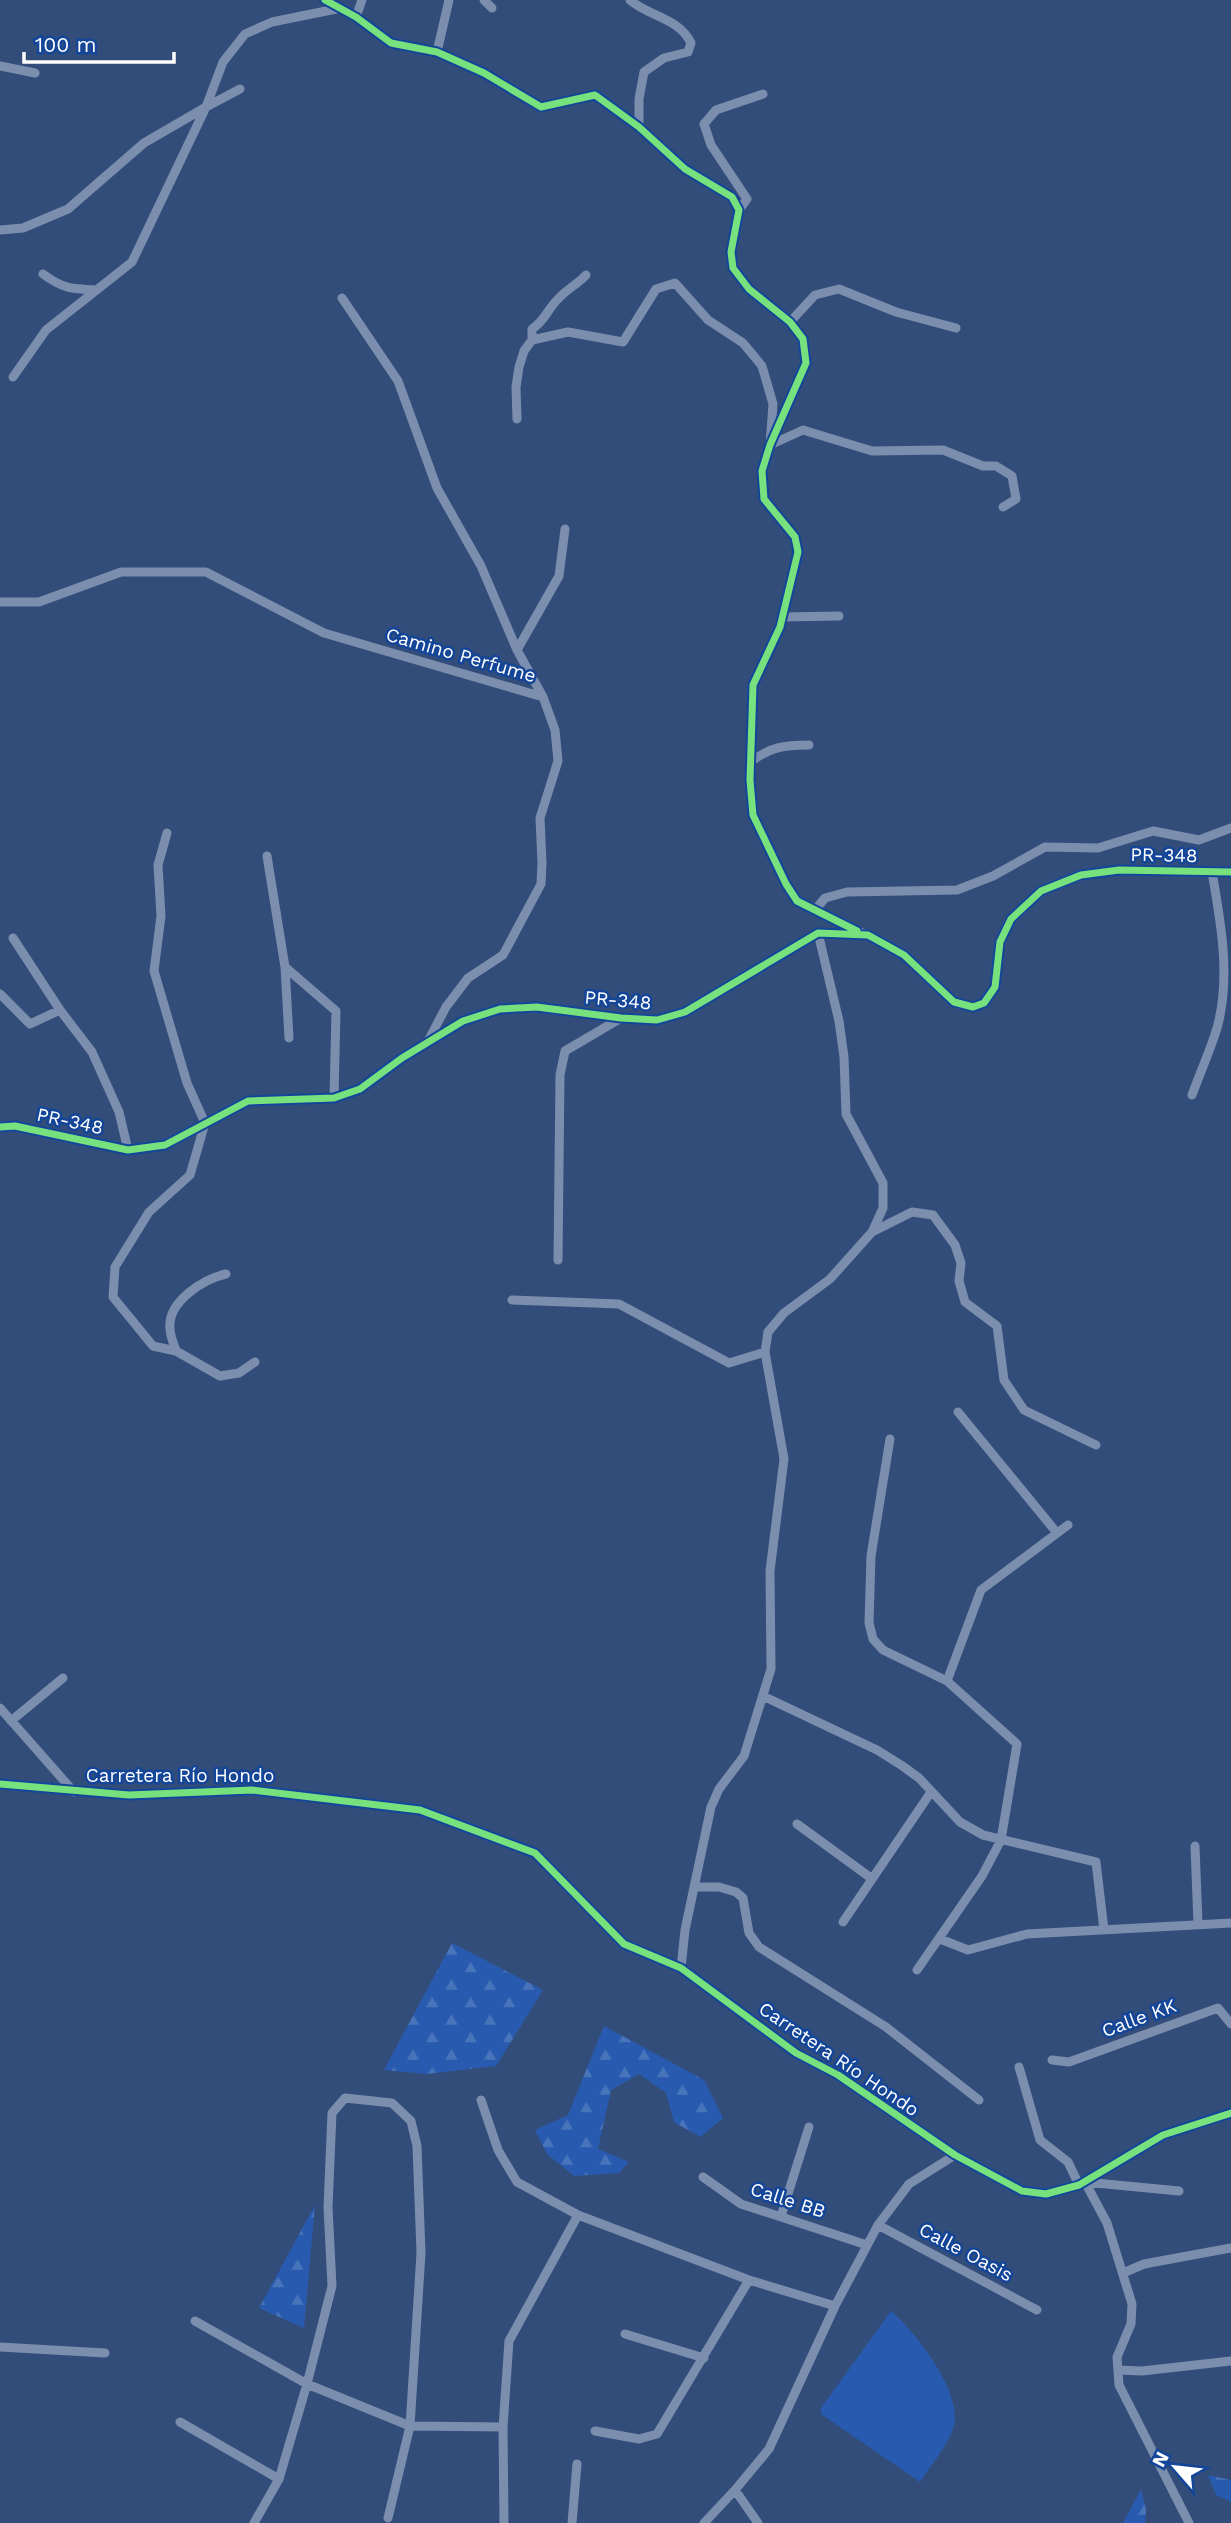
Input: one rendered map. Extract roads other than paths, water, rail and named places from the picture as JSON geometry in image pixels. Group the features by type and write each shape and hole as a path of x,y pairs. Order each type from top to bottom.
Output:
{"street":[{"path":"325,0 356,17 391,43 437,52 484,73 541,107 595,95 639,127 685,169 732,197 739,210"},
{"path":"356,17 362,0"},
{"path":"437,52 449,0"},
{"path":"484,0 492,8"},
{"path":"629,0 685,31 691,43 688,52 664,58 645,72 639,99 639,127"},
{"path":"13,377 47,330 132,262 206,107 223,62 245,34 272,22 341,8"},
{"path":"0,66 35,73"},
{"path":"0,230 23,228 68,209 144,143 240,89"},
{"path":"763,94 716,110 704,124 710,145 747,200 739,210 731,252 733,268 749,289 790,322 803,340 806,363 770,445 762,471 764,499 795,537 798,552 782,617 753,685 753,815 797,901 868,935"},
{"path":"43,274 56,284 69,289 97,290"},
{"path":"517,419 516,387 519,367 524,351 532,340 532,329 542,323 559,297 576,286 586,275"},
{"path":"532,340 568,332 623,342 656,289 675,283 708,320 743,343 762,366 773,404 770,445"},
{"path":"790,322 815,295 839,289 896,313 956,328"},
{"path":"342,298 398,381 436,488 481,566 517,650 543,697"},
{"path":"770,445 803,430 872,451 943,450 982,466 996,466 1012,476 1016,499 1003,507"},
{"path":"517,650 559,576 561,536"},
{"name":"Camino Perfume","path":"0,602 39,602 121,572 206,572 324,633 543,697 555,730 558,761 540,818 541,884 503,955 468,978 446,1007 427,1043"},
{"path":"782,617 839,616"},
{"path":"751,762 762,752 782,746 808,745"},
{"path":"815,909 825,898 847,892 957,890 993,876 1045,847 1098,848 1153,831 1199,840 1231,828"},
{"path":"167,833 158,865 160,916 154,971 187,1083 205,1123 190,1175 149,1212 115,1267 113,1297 153,1346 176,1351 220,1376 239,1373 255,1362"},
{"path":"267,856 285,967 289,1038"},
{"name":"PR-348","path":"0,1127 15,1126 128,1150 165,1145 248,1101 334,1098 360,1089 463,1021 500,1009 537,1007 657,1020 685,1012 818,933 868,935 904,955 954,1002 973,1007 984,1003 995,987 1000,942 1011,919 1041,891 1081,875 1119,870 1231,872"},
{"path":"1192,1095 1217,1028 1222,999 1223,932 1212,872"},
{"path":"681,1968 685,1930 711,1807 719,1788 744,1756 771,1669 770,1571 784,1459 765,1352 768,1332 784,1313 830,1279 872,1232 883,1208 883,1183 846,1114 841,1032 818,933"},
{"path":"13,938 60,1010 92,1052 119,1112 128,1150"},
{"path":"285,967 336,1011 334,1098"},
{"path":"0,994 30,1024 60,1010"},
{"path":"558,1260 559,1074 565,1051 621,1018"},
{"path":"872,1232 912,1212 933,1215 955,1245 961,1263 959,1281 965,1302 997,1326 1004,1380 1024,1410 1096,1445"},
{"path":"176,1351 169,1328 176,1306 193,1291 215,1277 226,1274"},
{"path":"512,1300 619,1304 729,1363 765,1352"},
{"path":"958,1412 1057,1534"},
{"path":"890,1439 871,1556 869,1623 873,1639 883,1650 947,1681 1017,1744 1001,1840 982,1876 917,1970"},
{"path":"947,1681 981,1590 1068,1525"},
{"path":"11,1721 64,1678"},
{"path":"763,1696 877,1750 919,1778 960,1822 983,1835 1096,1862 1104,1930"},
{"path":"0,1708 74,1792"},
{"name":"Carretera Río Hondo","path":"0,1784 129,1795 252,1790 425,1811 535,1853 624,1944 681,1968 796,2053 838,2075 955,2155 1022,2191 1046,2193 1082,2184 1163,2135 1231,2113"},
{"path":"843,1922 931,1792"},
{"path":"797,1824 871,1878"},
{"path":"1195,1846 1198,1924"},
{"path":"695,1887 719,1887 736,1892 743,1898 748,1933 759,1947 886,2027 979,2099"},
{"path":"940,1939 968,1950 1027,1934 1231,1923"},
{"name":"Calle KK","path":"1052,2060 1069,2062 1218,2008 1231,2024"},
{"path":"1020,2067 1040,2140 1068,2162 1107,2223 1132,2304 1131,2324 1117,2357 1119,2385 1189,2523"},
{"path":"254,2523 279,2479 332,2286 328,2207 331,2113 345,2098 392,2103 411,2121 418,2146 421,2253 410,2426 388,2518"},
{"path":"481,2100 498,2150 517,2182 578,2215 749,2280 835,2306"},
{"path":"781,2216 809,2127"},
{"path":"704,2523 769,2449 835,2306 877,2225 909,2184 955,2155"},
{"name":"Calle BB","path":"704,2177 741,2204 867,2245"},
{"path":"1082,2184 1179,2191"},
{"path":"504,2523 503,2427 509,2341 578,2215"},
{"name":"Calle Oasis","path":"877,2225 1037,2311"},
{"path":"1122,2273 1144,2264 1231,2248"},
{"path":"595,2431 639,2440 657,2434 749,2280"},
{"path":"195,2321 307,2384 410,2426 503,2427"},
{"path":"625,2334 704,2358"},
{"path":"0,2347 105,2353"},
{"path":"1118,2370 1142,2371 1231,2361"},
{"path":"180,2422 279,2479"},
{"path":"572,2523 576,2465"},
{"path":"735,2490 758,2523"}]}
